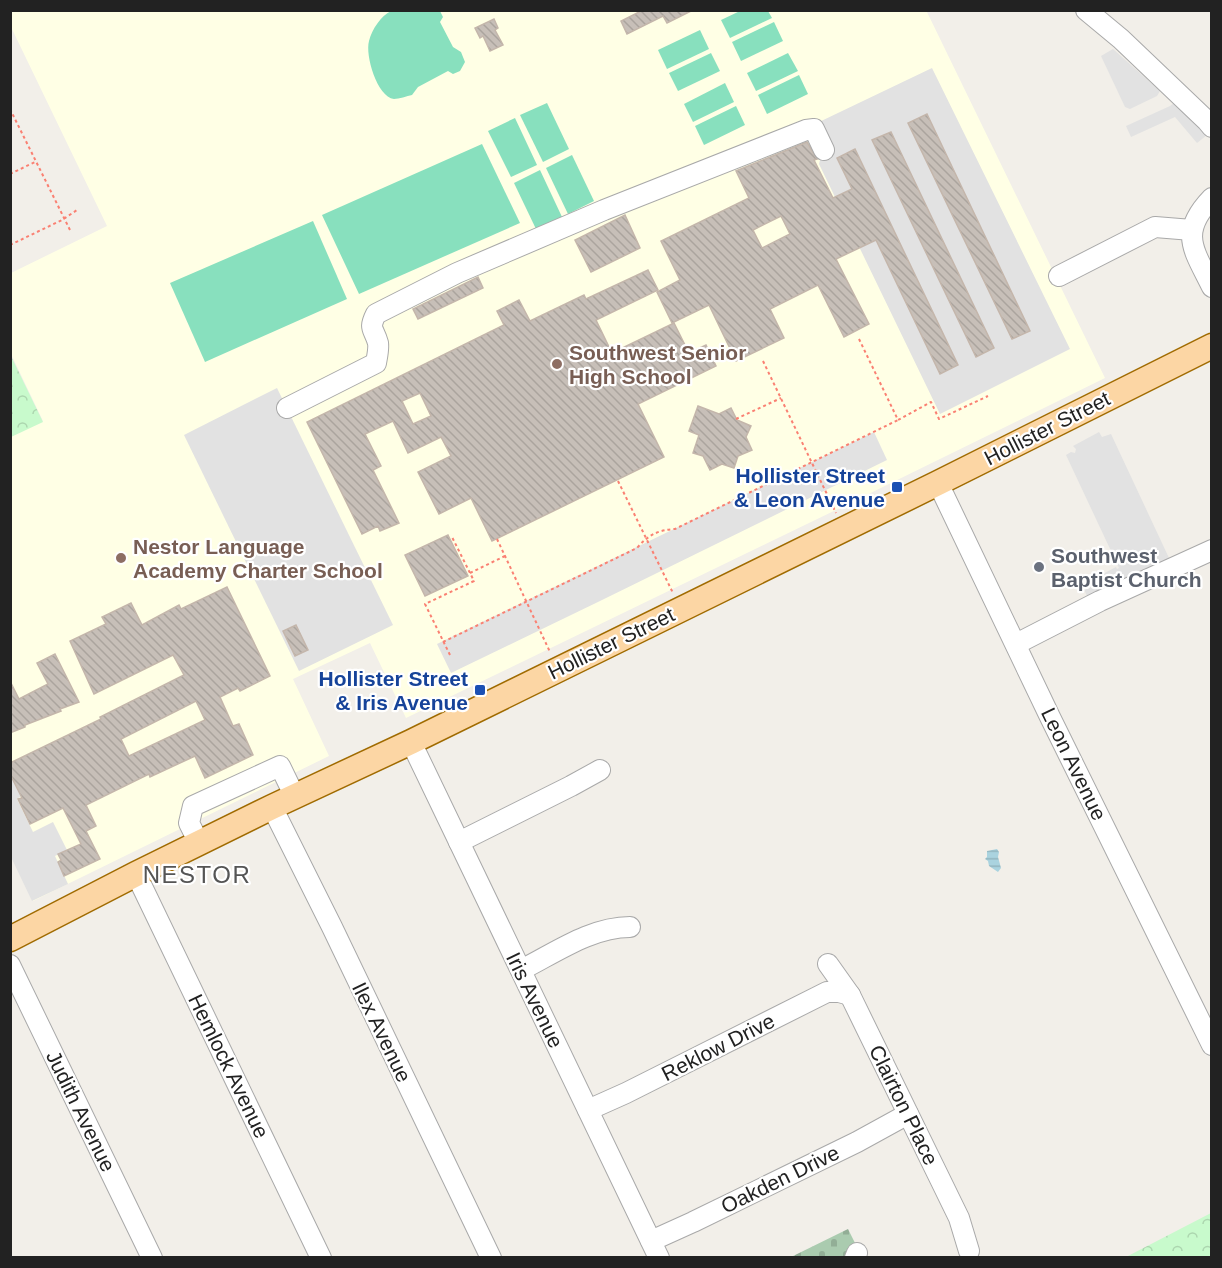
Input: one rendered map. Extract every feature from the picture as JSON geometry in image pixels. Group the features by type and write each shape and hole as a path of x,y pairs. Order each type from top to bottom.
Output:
{"main road":[{"name":"Hollister Street","path":"10,939 136,874 411,742 1212,346"}],"street":[{"path":"1086,10 1120,39 1212,127"},
{"path":"287,408 376,363 378,344 372,323 376,314 458,273 604,210 806,130 814,129 824,150"},
{"path":"1212,198 1200,211 1192,230 1192,247 1212,287"},
{"path":"1059,276 1155,227 1192,230"},
{"name":"Leon Avenue","path":"938,483 1212,1045"},
{"path":"1013,639 1212,550"},
{"path":"1013,639 1136,571"},
{"name":"Iris Avenue","path":"411,742 655,1249"},
{"path":"199,843 189,823 193,806 280,766 295,797"},
{"path":"459,842 600,770"},
{"name":"Ilex Avenue","path":"272,807 491,1257"},
{"name":"Hemlock Avenue","path":"136,874 321,1257"},
{"path":"521,970 584,938 602,931 630,927"},
{"name":"Clairton Place","path":"828,964 850,994 959,1218 969,1251"},
{"name":"Judith Avenue","path":"10,965 152,1257"},
{"name":"Reklow Drive","path":"588,1110 827,992 850,994"},
{"name":"Oakden Drive","path":"655,1249 693,1222 908,1114"}],"path":[{"path":"10,109 70,230"},
{"path":"10,174 36,162"},
{"path":"10,245 62,220 77,210"},
{"path":"859,339 898,420"},
{"path":"763,361 836,513"},
{"path":"443,642 637,548 646,538 663,530 675,529 931,402 939,419 988,396"},
{"path":"736,419 781,399"},
{"path":"618,481 673,593"},
{"path":"450,656 425,604 474,581 452,537"},
{"path":"497,539 550,652"},
{"path":"470,573 505,556"}],"shaded area":[{"name":"Southwest Senior High School","path":"926,10 1105,378 406,718 370,643 293,679 329,756 33,901 11,856 10,437 43,421 11,354 11,273 107,226 11,27 11,11"},
{"path":"1113,49 1160,91 1157,96 1130,109 1125,107 1101,56"},
{"path":"932,68 1070,349 940,414 819,164 821,156 817,123"},
{"path":"1174,103 1207,135 1197,143 1175,117 1131,137 1126,126"},
{"path":"277,388 393,625 299,671 184,435"},
{"path":"874,432 887,460 451,673 437,644"},
{"path":"1099,432 1102,437 1111,434 1169,558 1088,598 1082,585 1116,567 1119,568 1066,455 1071,452 1075,453 1076,449 1073,446"},
{"path":"11,774 21,796 17,799 33,832 53,822 67,850 55,856 68,884 32,901 11,857"}],"green space":[{"path":"391,11 440,11 443,17 440,22 453,47 461,52 465,62 460,71 453,74 448,71 418,87 412,95 394,99 388,97 382,91 374,74 368,47 370,36 380,20"},
{"path":"740,11 768,11 772,18 730,38 721,20"},
{"path":"774,22 783,41 741,61 732,42"},
{"path":"700,30 709,49 667,69 658,50"},
{"path":"711,53 720,71 678,91 669,73"},
{"path":"788,53 798,71 756,91 747,73"},
{"path":"799,75 808,94 767,114 758,95"},
{"path":"725,83 734,102 693,122 684,104"},
{"path":"547,103 569,149 543,162 520,115"},
{"path":"736,106 745,125 704,145 695,126"},
{"path":"515,118 537,165 511,177 488,131"},
{"path":"482,144 520,223 359,294 322,215"},
{"path":"572,155 594,201 568,214 546,168"},
{"path":"540,170 562,217 536,229 514,183"},
{"path":"313,221 347,299 205,362 170,283"},
{"path":"10,354 43,422 11,437 10,437"},
{"path":"1211,1213 1211,1257 1126,1257"},
{"path":"848,1229 862,1257 789,1258"}],"water":[{"path":"997,849 1001,868 998,872 989,866 985,859 987,851"}],"building":[{"path":"643,10 693,10 667,23 663,16 627,34 621,21"},
{"path":"494,19 498,28 495,30 503,45 490,51 483,36 480,38 475,28"},
{"path":"927,114 1030,331 1012,339 908,123"},
{"path":"891,132 994,348 976,357 872,140"},
{"path":"807,142 817,159 814,160 833,198 852,189 837,158 855,149 958,365 940,374 876,240 836,259 869,324 844,337 818,285 770,309 784,338 736,361 709,305 672,323 657,292 680,280 661,241 749,198 736,171","holes":["781,216 790,234 762,248 753,230"]},
{"path":"625,215 640,248 591,272 575,240"},
{"path":"648,270 658,290 596,320 612,353 674,323 689,353 706,345 716,366 638,404 664,457 492,541 471,498 439,514 418,472 451,456 441,437 408,453 393,421 365,434 381,466 373,470 399,523 380,531 378,526 362,534 307,422 504,325 497,311 519,300 530,321 584,295 586,299","holes":["420,393 431,416 413,424 402,401"]},
{"path":"478,277 483,288 418,319 413,309"},
{"path":"698,406 719,414 731,408 737,420 751,426 746,437 752,450 738,456 734,468 722,464 710,470 703,456 693,453 699,435 689,431"},
{"path":"448,535 468,576 425,596 405,555"},
{"path":"227,587 270,676 240,691 238,688 220,697 233,726 239,724 253,755 205,778 195,756 150,777 149,774 86,805 96,826 86,831 100,859 64,876 58,862 61,860 58,854 81,844 63,808 30,824 18,799 22,798 10,774 10,763 101,719 100,717 184,675 173,655 94,694 70,641 106,624 102,617 131,603 142,625 179,605 181,609","holes":["196,701 205,720 129,756 121,739"]},
{"path":"296,625 308,650 295,656 283,631"},
{"path":"55,654 79,702 10,733 10,681 19,699 48,684 37,663"}],"place":[{"name":"Southwest Senior High School","path":"557,364"},
{"name":"Hollister Street & Leon Avenue","path":"897,487"},
{"name":"Nestor Language Academy Charter School","path":"121,558"},
{"name":"Southwest Baptist Church","path":"1039,567"},
{"name":"Hollister Street & Iris Avenue","path":"480,690"}],"district":[{"name":"NESTOR","path":"197,874"}]}
